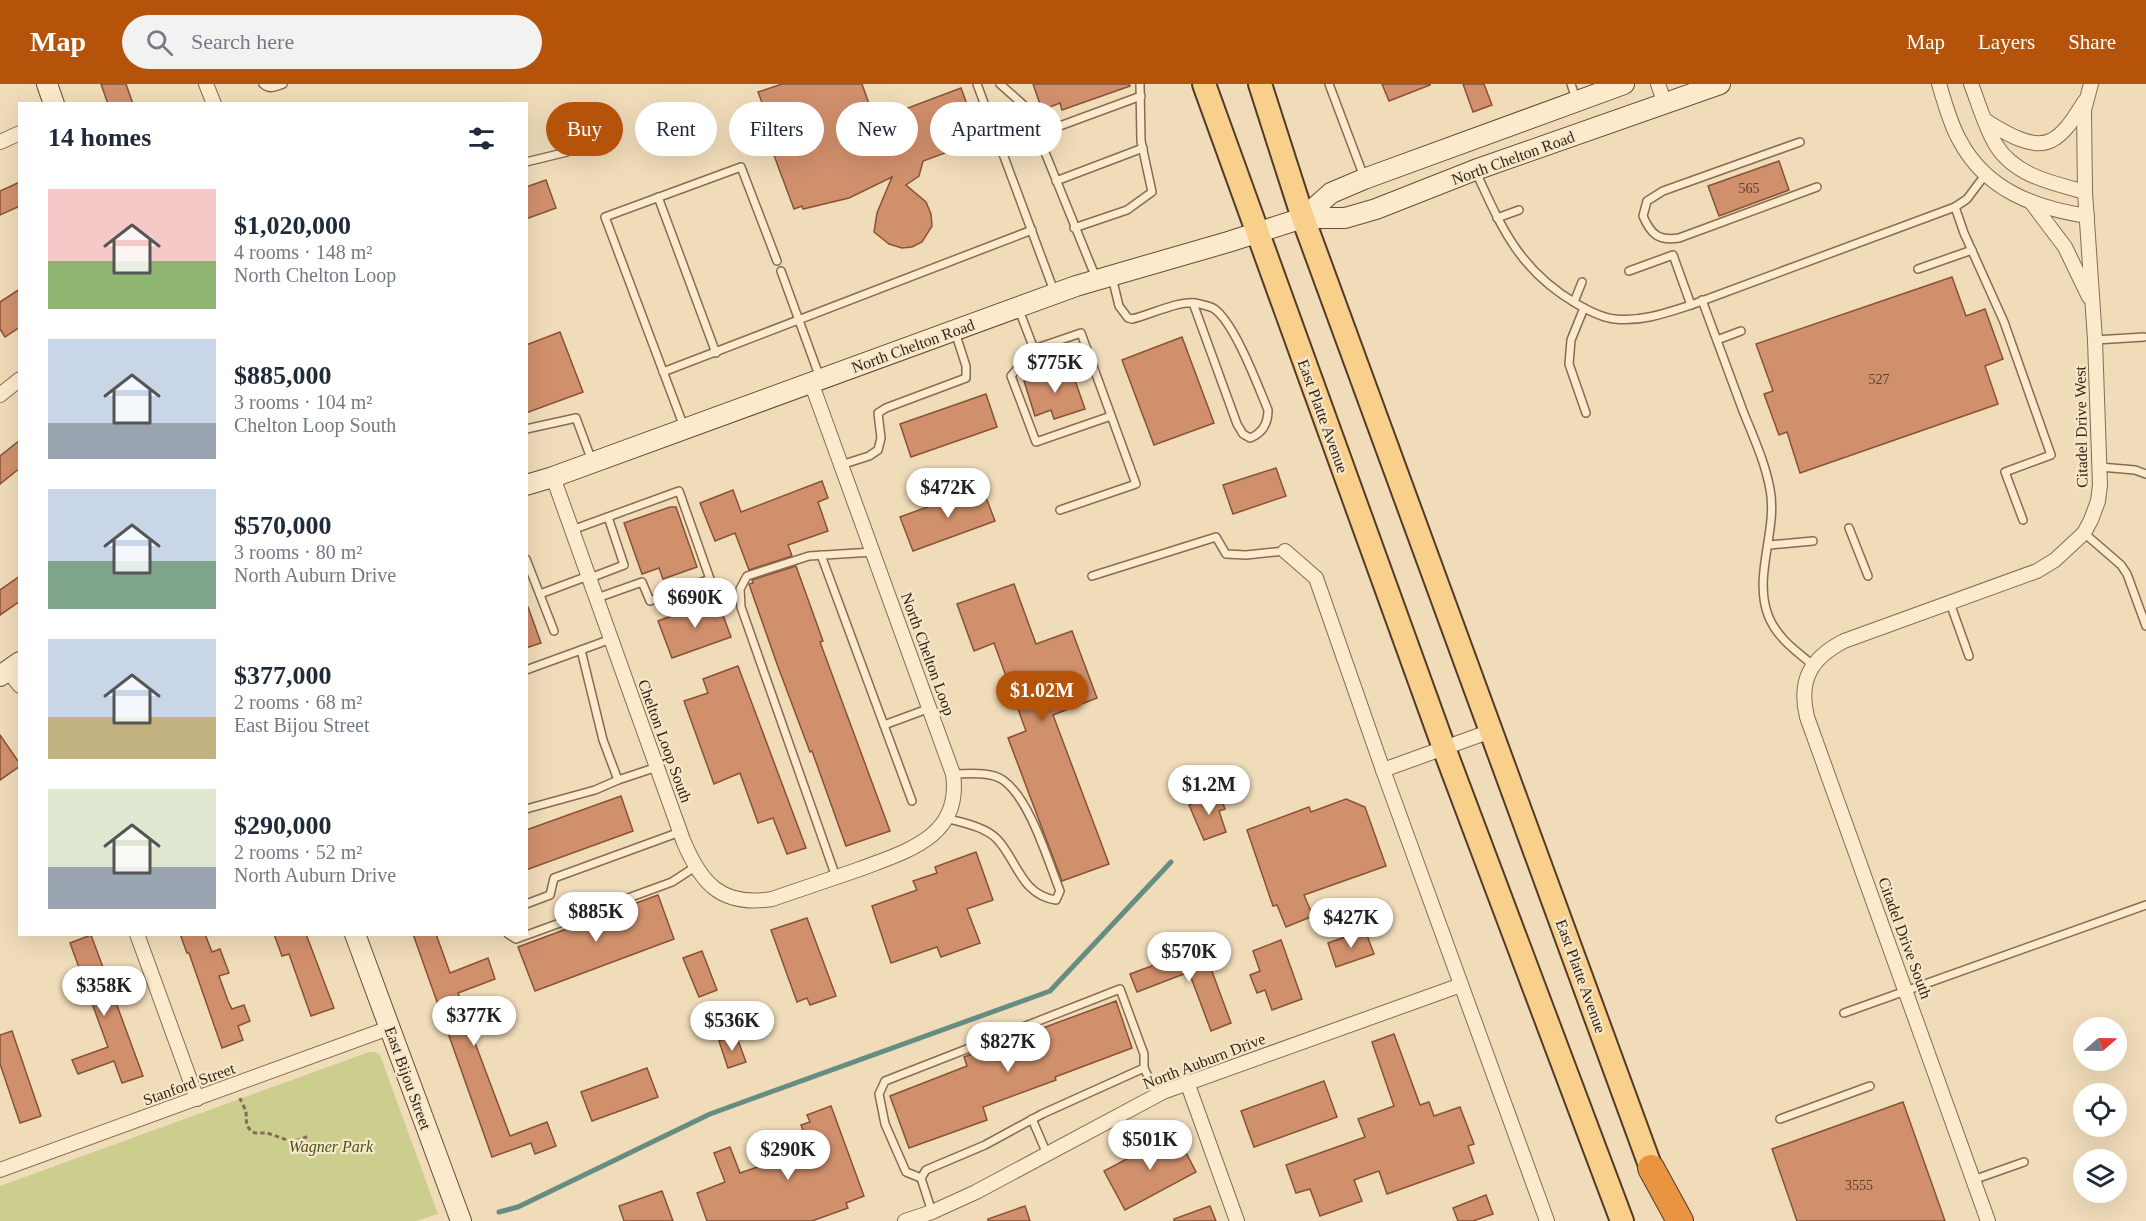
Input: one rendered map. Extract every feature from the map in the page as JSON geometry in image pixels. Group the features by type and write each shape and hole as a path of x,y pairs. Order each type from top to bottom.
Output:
{"highway":[{"name":"East Platte Avenue","path":"1651,1168 1669,1221"},
{"path":"1651,1168 1680,1221"}],"main road":[{"path":"47,84 53,102"},
{"name":"East Platte Avenue","path":"1204,84 1444,748 1622,1221"},
{"name":"East Platte Avenue","path":"1260,84 1303,218 1651,1168"},
{"name":"North Chelton Road","path":"1303,218 1331,193 1364,178 1574,92 1624,84"},
{"name":"North Chelton Road","path":"528,484 593,463 1055,294 1257,234 1303,218 1345,218 1376,209 1475,170 1720,84"},
{"name":"East Bijou Street","path":"356,936 460,1221"}],"street":[{"path":"206,84 213,102"},
{"path":"1658,84 1665,104"},
{"path":"1939,84 1958,139 1970,159 1985,175 2007,191 2031,202 2061,212 2087,216"},
{"path":"1971,84 1996,145 2017,167 2035,177 2085,192"},
{"path":"1986,121 2009,135 2029,142 2050,142 2066,129 2090,90"},
{"name":"Citadel Drive West","path":"1813,666 1822,654 1844,641 2037,571 2055,560 2084,533 2091,520 2098,501 2100,467 2095,340 2085,192 2084,110 2090,90"},
{"path":"0,142 18,134"},
{"path":"2031,202 2065,247 2093,305"},
{"path":"0,395 18,381"},
{"name":"North Chelton Loop","path":"816,381 841,465 930,708 953,774 955,789 954,802 946,818 931,836 918,845 836,877"},
{"name":"Chelton Loop South","path":"553,477 680,832 695,867 713,888 724,896 755,902 772,899 836,877"},
{"path":"1285,551 1316,578 1383,770 1547,1221"},
{"name":"Citadel Drive South","path":"1813,666 1806,678 1803,690 1807,717 1988,1221"},
{"path":"1383,770 1491,731"},
{"path":"138,936 196,1099"},
{"name":"North Auburn Drive","path":"905,1221 928,1216 976,1192 1157,1095 1461,985"},
{"name":"Stanford Street","path":"0,1170 389,1028"},
{"path":"1188,1082 1237,1221"}],"lane":[{"path":"263,84 273,88 283,84"},
{"path":"977,84 1055,294"},
{"path":"1000,84 1021,102"},
{"path":"1074,228 1127,210 1152,192 1143,148 1140,84"},
{"path":"1329,84 1364,178"},
{"path":"1062,125 1141,96"},
{"path":"1800,142 1663,191 1647,201 1643,216 1652,233 1659,238 1679,238 1817,187"},
{"path":"1056,181 1143,148"},
{"path":"528,162 551,156"},
{"path":"1046,156 1074,228 1128,318 1132,319 1181,304 1193,303 1213,309 1223,319 1235,336 1268,410 1268,420 1255,436 1250,438 1243,434 1237,424 1193,303"},
{"path":"685,429 605,217 741,167 777,261"},
{"path":"1475,170 1497,218 1518,254 1562,295 1584,308 1613,319 1655,316 1691,305 1955,207 1967,199 1985,175"},
{"path":"658,197 716,353"},
{"path":"1955,207 2004,322 2051,454 2005,472 2023,520"},
{"path":"1497,218 1519,210"},
{"path":"663,372 1032,230"},
{"path":"1918,269 1972,250"},
{"path":"1629,271 1673,255 1691,305"},
{"path":"781,271 800,321 816,381"},
{"path":"1574,302 1582,282"},
{"path":"1702,300 1770,489 1772,509 1764,583 1767,614 1783,640 1813,666"},
{"path":"1018,307 1034,349"},
{"path":"1584,308 1571,340 1569,364 1586,413"},
{"path":"841,465 869,456 878,450 881,438 878,413 966,378 966,366 954,331"},
{"path":"1717,340 1741,331"},
{"path":"1060,510 1136,484 1112,416 1081,333 1034,349 1011,376 1036,442 1112,416"},
{"path":"2095,340 2144,337"},
{"path":"528,429 576,418 593,463"},
{"path":"2100,467 2134,470 2146,474"},
{"path":"572,530 679,490 710,579 650,601 642,582 597,598"},
{"path":"540,594 624,565 608,517"},
{"path":"1849,528 1868,576"},
{"path":"2084,533 2121,565 2127,574 2146,626"},
{"path":"1092,576 1216,537 1226,554 1246,555 1285,551"},
{"path":"1769,545 1813,541"},
{"path":"836,877 741,607 740,589 747,576 808,556 873,552"},
{"path":"821,555 912,801"},
{"path":"528,564 554,631"},
{"path":"1950,603 1969,656"},
{"path":"528,669 611,639"},
{"path":"581,650 603,741 618,780"},
{"path":"884,725 930,708"},
{"path":"528,808 595,790 657,767"},
{"path":"946,818 984,830 997,839 1020,876 1046,899 1056,900 1060,891 1030,816 1017,794 1002,779 987,774 953,774"},
{"path":"528,903 550,895 554,878 680,832"},
{"path":"528,935 672,882 695,867"},
{"path":"1844,1013 2146,905"},
{"path":"921,1178 906,1172 885,1124 879,1094 885,1081 1120,988 1144,1054 1144,1068 1157,1095"},
{"path":"928,1216 921,1178 926,1170 985,1145 1032,1119 1144,1068"},
{"path":"1780,1119 1870,1086"},
{"path":"1032,1119 1047,1154"},
{"path":"1973,1180 2024,1162"}],"path":[{"path":"234,1085 246,1112 245,1120 250,1130 293,1142 309,1136"}],"green space":[{"name":"Wagner Park","path":"369,1052 380,1055 438,1214 416,1221 0,1221 0,1186"}],"building":[{"path":"101,84 126,84 132,102 107,102"},
{"path":"782,84 862,84 868,102 836,102 836,156 918,156 918,104 961,88 966,102 930,102 930,156 937,156 923,161 919,176 906,185 926,202 931,214 932,226 922,242 912,247 902,248 889,244 874,232 877,213 892,177 849,198 794,209 774,156 824,156 824,102 762,102 758,92"},
{"path":"1033,84 1129,84 1130,86 1062,110 1062,102 1039,102"},
{"path":"1382,84 1430,84 1430,85 1389,101"},
{"path":"1463,84 1484,84 1492,105 1473,112"},
{"path":"1779,161 1789,190 1719,216 1708,186"},
{"path":"546,180 556,208 528,218 528,186"},
{"path":"18,183 18,207 0,215 0,191"},
{"path":"1952,277 1966,316 1985,309 2003,359 1985,366 1998,404 1800,473 1787,432 1779,435 1764,394 1773,391 1756,344"},
{"path":"18,290 18,328 5,337 0,329 0,302"},
{"path":"560,332 583,392 528,412 528,344"},
{"path":"1182,337 1214,423 1154,445 1122,360"},
{"path":"1070,366 1085,409 1054,419 1051,410 1035,416 1024,381"},
{"path":"986,394 997,427 911,457 900,424"},
{"path":"18,442 18,470 0,484 0,456"},
{"path":"1276,468 1286,496 1233,514 1223,485"},
{"path":"822,481 828,498 818,502 828,531 788,545 792,556 749,570 735,533 715,541 700,503 733,490 741,512"},
{"path":"982,487 995,521 913,551 900,517"},
{"path":"676,507 697,567 663,579 659,568 642,574 624,523"},
{"path":"796,566 823,641 820,642 890,831 846,846 749,584 753,583 752,580"},
{"path":"18,577 18,602 0,615 0,590"},
{"path":"1014,584 1036,644 1072,631 1097,698 1053,715 1109,864 1062,881 1008,738 1026,731 994,643 974,651 957,604"},
{"path":"717,599 731,637 672,658 658,621"},
{"path":"528,607 541,643 528,647"},
{"path":"738,666 806,848 787,854 773,818 758,823 740,773 714,784 684,701 708,693 703,679"},
{"path":"0,735 18,761 18,767 0,780"},
{"path":"1219,793 1225,809 1219,811 1226,832 1204,840 1189,805"},
{"path":"621,796 633,831 528,869 528,829"},
{"path":"1346,799 1365,807 1386,866 1304,895 1313,916 1286,927 1277,905 1273,906 1247,830 1309,807 1311,812"},
{"path":"976,852 993,900 967,909 980,943 941,957 937,947 891,963 872,906 917,890 913,881 937,873 935,867"},
{"path":"658,895 674,939 535,991 518,947"},
{"path":"807,918 836,996 810,1005 807,998 797,1002 771,930"},
{"path":"1365,930 1374,954 1336,967 1328,943"},
{"path":"91,936 143,1076 122,1083 114,1061 78,1074 72,1060 108,1047 70,943"},
{"path":"181,936 206,936 212,952 220,949 229,973 219,976 228,1001 232,1009 244,1005 250,1021 238,1026 243,1040 222,1048 189,953"},
{"path":"275,936 307,936 334,1008 311,1016 289,954 282,956"},
{"path":"414,936 437,936 450,973 488,958 495,979 458,993 465,1010 463,1011 510,1136 547,1122 556,1146 535,1154 531,1143 492,1157"},
{"path":"1281,940 1302,999 1272,1010 1265,990 1257,993 1250,975 1260,971 1253,951"},
{"path":"1203,947 1231,1023 1211,1031 1189,972 1137,992 1130,974"},
{"path":"702,951 717,990 699,997 683,958"},
{"path":"1116,1001 1132,1048 983,1107 987,1120 909,1148 890,1096 967,1066 964,1057"},
{"path":"12,1031 41,1116 20,1123 0,1064 0,1035"},
{"path":"1394,1034 1420,1105 1429,1102 1434,1116 1460,1107 1474,1144 1468,1146 1474,1163 1387,1194 1379,1171 1354,1180 1362,1201 1320,1216 1310,1189 1296,1193 1286,1165 1365,1137 1358,1119 1394,1106 1372,1042"},
{"path":"736,1035 746,1062 728,1068 719,1041"},
{"path":"647,1068 658,1097 592,1121 581,1092"},
{"path":"1324,1081 1337,1117 1254,1147 1241,1111"},
{"path":"1903,1102 1945,1221 1797,1221 1772,1149"},
{"path":"831,1106 864,1196 846,1203 848,1208 812,1221 707,1221 697,1193 725,1182 714,1153 730,1147 740,1173 810,1149 801,1125 810,1122 807,1115"},
{"path":"1176,1133 1196,1172 1125,1210 1104,1171"},
{"path":"662,1191 673,1221 624,1221 619,1206"},
{"path":"1486,1195 1493,1214 1473,1221 1458,1221 1453,1208"},
{"path":"1025,1206 1030,1221 988,1221 988,1219"},
{"path":"1210,1206 1216,1221 1174,1221 1174,1219"}],"waterway":[{"path":"499,1212 518,1207 710,1114 1050,991 1171,862"}]}
